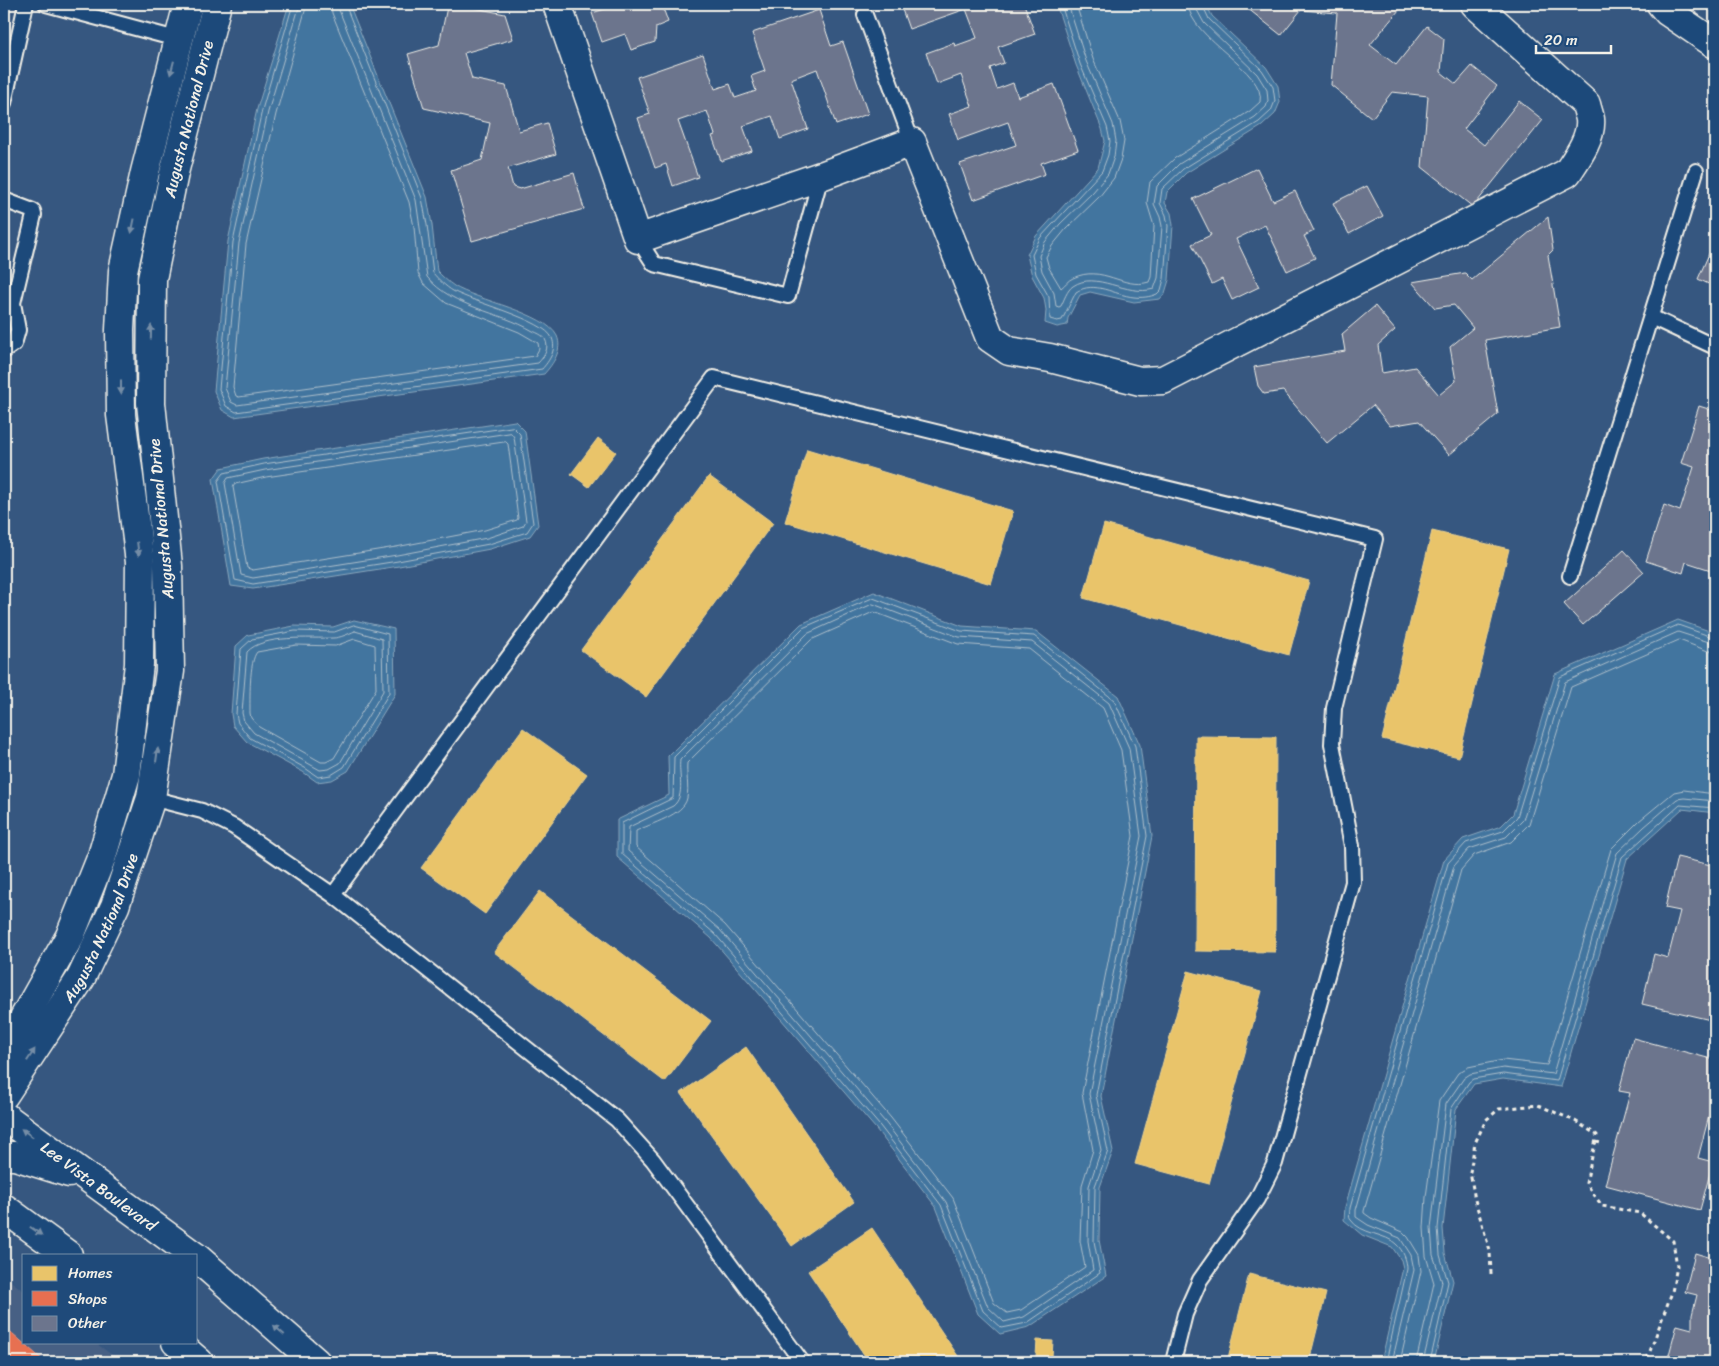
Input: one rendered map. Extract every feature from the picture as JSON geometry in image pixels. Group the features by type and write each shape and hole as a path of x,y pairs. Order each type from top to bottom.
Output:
{"street":[{"name":"Augusta National Drive","path":"4,1049 70,936 102,856 126,775 139,664 140,562 121,415 120,330 123,271 145,172 188,4"},
{"name":"Augusta National Drive","path":"4,1095 81,978 114,906 151,798 170,671 168,566 151,403 152,279 174,172 217,4"},
{"path":"557,4 638,239 912,142 990,338 1009,351 1050,358 1140,381 1163,380 1567,173 1588,135 1590,120 1586,104 1474,4"},
{"path":"1661,4 1668,12 1715,44"},
{"name":"Lee Vista Boulevard","path":"4,1116 192,1254"},
{"path":"4,1156 15,1156 92,1180"},
{"path":"4,1208 67,1254"},
{"path":"198,1259 316,1362"},
{"path":"178,1344 199,1362"}],"lane":[{"path":"4,103 26,4"},
{"path":"46,4 206,47"},
{"path":"865,15 912,142"},
{"path":"1570,576 1696,171"},
{"path":"638,239 654,264 788,296 820,176"},
{"path":"4,200 33,211 34,215 13,303 4,316"},
{"path":"4,351 14,344 18,330 13,303"},
{"path":"1650,317 1715,346"},
{"path":"333,896 714,378 1375,539 1334,708 1332,744 1352,846 1353,882 1275,1163 1257,1199 1200,1280 1185,1314 1173,1362"},
{"path":"151,798 202,811 234,827 333,896 617,1120 653,1160 802,1362"}],"path":[{"path":"1491,1274 1490,1251 1475,1200 1470,1172 1475,1143 1486,1120 1499,1110 1538,1105 1575,1121 1597,1135 1586,1183 1602,1206 1640,1213 1673,1241 1677,1266 1672,1292 1646,1362"},
{"path":"1596,1142 1601,1144"}],"shaded area":[{"path":"4,1276 22,1290 22,1344 97,1344 122,1362 4,1362"}],"water":[{"path":"289,4 349,4 427,197 437,271 452,284 464,291 539,320 550,328 557,336 559,346 554,361 544,374 234,417 222,410 214,391 228,241 257,109"},
{"path":"1056,4 1206,4 1212,16 1266,67 1278,86 1280,102 1275,114 1262,126 1186,173 1167,192 1165,203 1171,213 1173,225 1169,280 1165,293 1160,299 1134,302 1090,292 1080,295 1068,318 1067,325 1057,327 1045,323 1046,310 1044,298 1032,276 1027,255 1036,236 1098,168 1105,141 1076,65"},
{"path":"515,421 525,431 538,525 530,536 490,549 399,566 253,589 231,586 213,479 221,468 263,459"},
{"path":"874,592 962,626 1036,631 1118,696 1140,745 1152,836 1101,1096 1113,1151 1100,1187 1099,1240 1106,1276 1029,1327 1000,1334 978,1314 936,1207 876,1129 711,938 617,857 617,820 669,795 668,756 801,624"},
{"path":"354,620 394,629 395,694 348,771 332,780 317,782 303,772 247,742 233,726 231,714 236,646 248,635 294,626 333,627"},
{"path":"1678,620 1715,633 1715,813 1682,809 1627,859 1561,1087 1503,1079 1474,1084 1456,1109 1443,1228 1445,1253 1453,1281 1434,1362 1381,1362 1403,1268 1401,1260 1392,1247 1362,1235 1344,1220 1345,1207 1444,860 1463,839 1501,826 1513,814 1555,674"}],"building: Homes":[{"path":"598,438 616,452 589,487 571,474"},
{"path":"807,449 1013,511 991,584 785,522"},
{"path":"709,476 773,523 646,697 581,650"},
{"path":"1104,524 1309,581 1289,655 1083,598"},
{"path":"1432,531 1509,549 1459,757 1382,739"},
{"path":"523,728 587,774 485,914 421,868"},
{"path":"1196,736 1276,737 1275,952 1195,951"},
{"path":"540,891 711,1021 665,1082 494,952"},
{"path":"1188,971 1262,991 1209,1184 1135,1164"},
{"path":"746,1047 854,1202 792,1246 681,1093"},
{"path":"872,1228 962,1362 869,1362 808,1271"},
{"path":"1249,1274 1326,1293 1309,1362 1227,1362"},
{"path":"1037,1340 1053,1341 1052,1357 1036,1356"}],"building: Shops":[{"path":"4,1326 22,1342 22,1344 24,1344 45,1362 4,1362"}],"building: Other":[{"path":"432,4 474,4 475,8 505,14 513,39 464,53 472,79 506,86 519,131 547,123 556,154 508,168 513,187 520,189 574,173 584,209 472,241 451,170 482,160 490,123 424,108 408,54 439,45 447,7"},
{"path":"621,4 675,4 663,8 668,22 656,27 655,42 631,50 625,34 602,42 592,13"},
{"path":"900,4 1024,4 1035,34 998,47 1004,63 990,68 997,89 1013,83 1018,97 1054,84 1078,150 1041,163 1045,174 973,200 960,164 1016,145 1008,122 958,140 949,114 972,106 961,75 937,84 926,53 954,43 955,46 977,38 966,9 909,29"},
{"path":"1242,4 1404,4 1370,45 1396,65 1427,26 1444,39 1441,72 1456,84 1472,66 1497,86 1464,129 1484,145 1519,101 1543,120 1473,207 1422,167 1428,96 1392,92 1372,118 1331,85 1337,13 1301,10 1281,35"},
{"path":"819,10 831,46 843,42 868,114 836,125 817,69 791,79 808,129 780,139 772,116 743,126 752,151 721,161 712,136 715,135 707,111 678,121 698,177 673,186 666,164 655,168 638,118 650,114 637,77 703,54 715,89 730,84 735,98 756,91 751,76 765,71 752,33"},
{"path":"1257,168 1273,201 1295,191 1314,231 1304,236 1315,258 1287,271 1265,225 1236,239 1259,287 1232,300 1222,279 1212,284 1192,244 1211,235 1193,199"},
{"path":"1367,186 1383,216 1349,234 1333,203"},
{"path":"1548,217 1553,250 1548,255 1560,327 1485,340 1498,414 1449,455 1419,421 1390,426 1373,405 1327,443 1283,391 1264,394 1258,386 1254,367 1345,351 1342,334 1375,306 1395,330 1378,345 1382,373 1415,367 1439,395 1456,381 1450,347 1473,328 1454,305 1435,308 1412,282 1465,273 1472,280"},
{"path":"1715,240 1715,287 1698,279"},
{"path":"1699,406 1715,411 1715,585 1709,583 1714,571 1686,562 1683,573 1646,561 1664,505 1680,511 1694,467 1681,463"},
{"path":"1624,550 1644,572 1583,625 1564,604"},
{"path":"1677,857 1715,866 1715,1021 1642,1004 1654,954 1668,958 1680,911 1665,908"},
{"path":"1633,1038 1715,1060 1715,1113 1710,1112 1698,1158 1713,1162 1700,1210 1605,1185 1630,1093 1619,1091"},
{"path":"1695,1253 1715,1259 1715,1362 1667,1362 1677,1325 1692,1329 1692,1315 1697,1295 1685,1292"}]}
